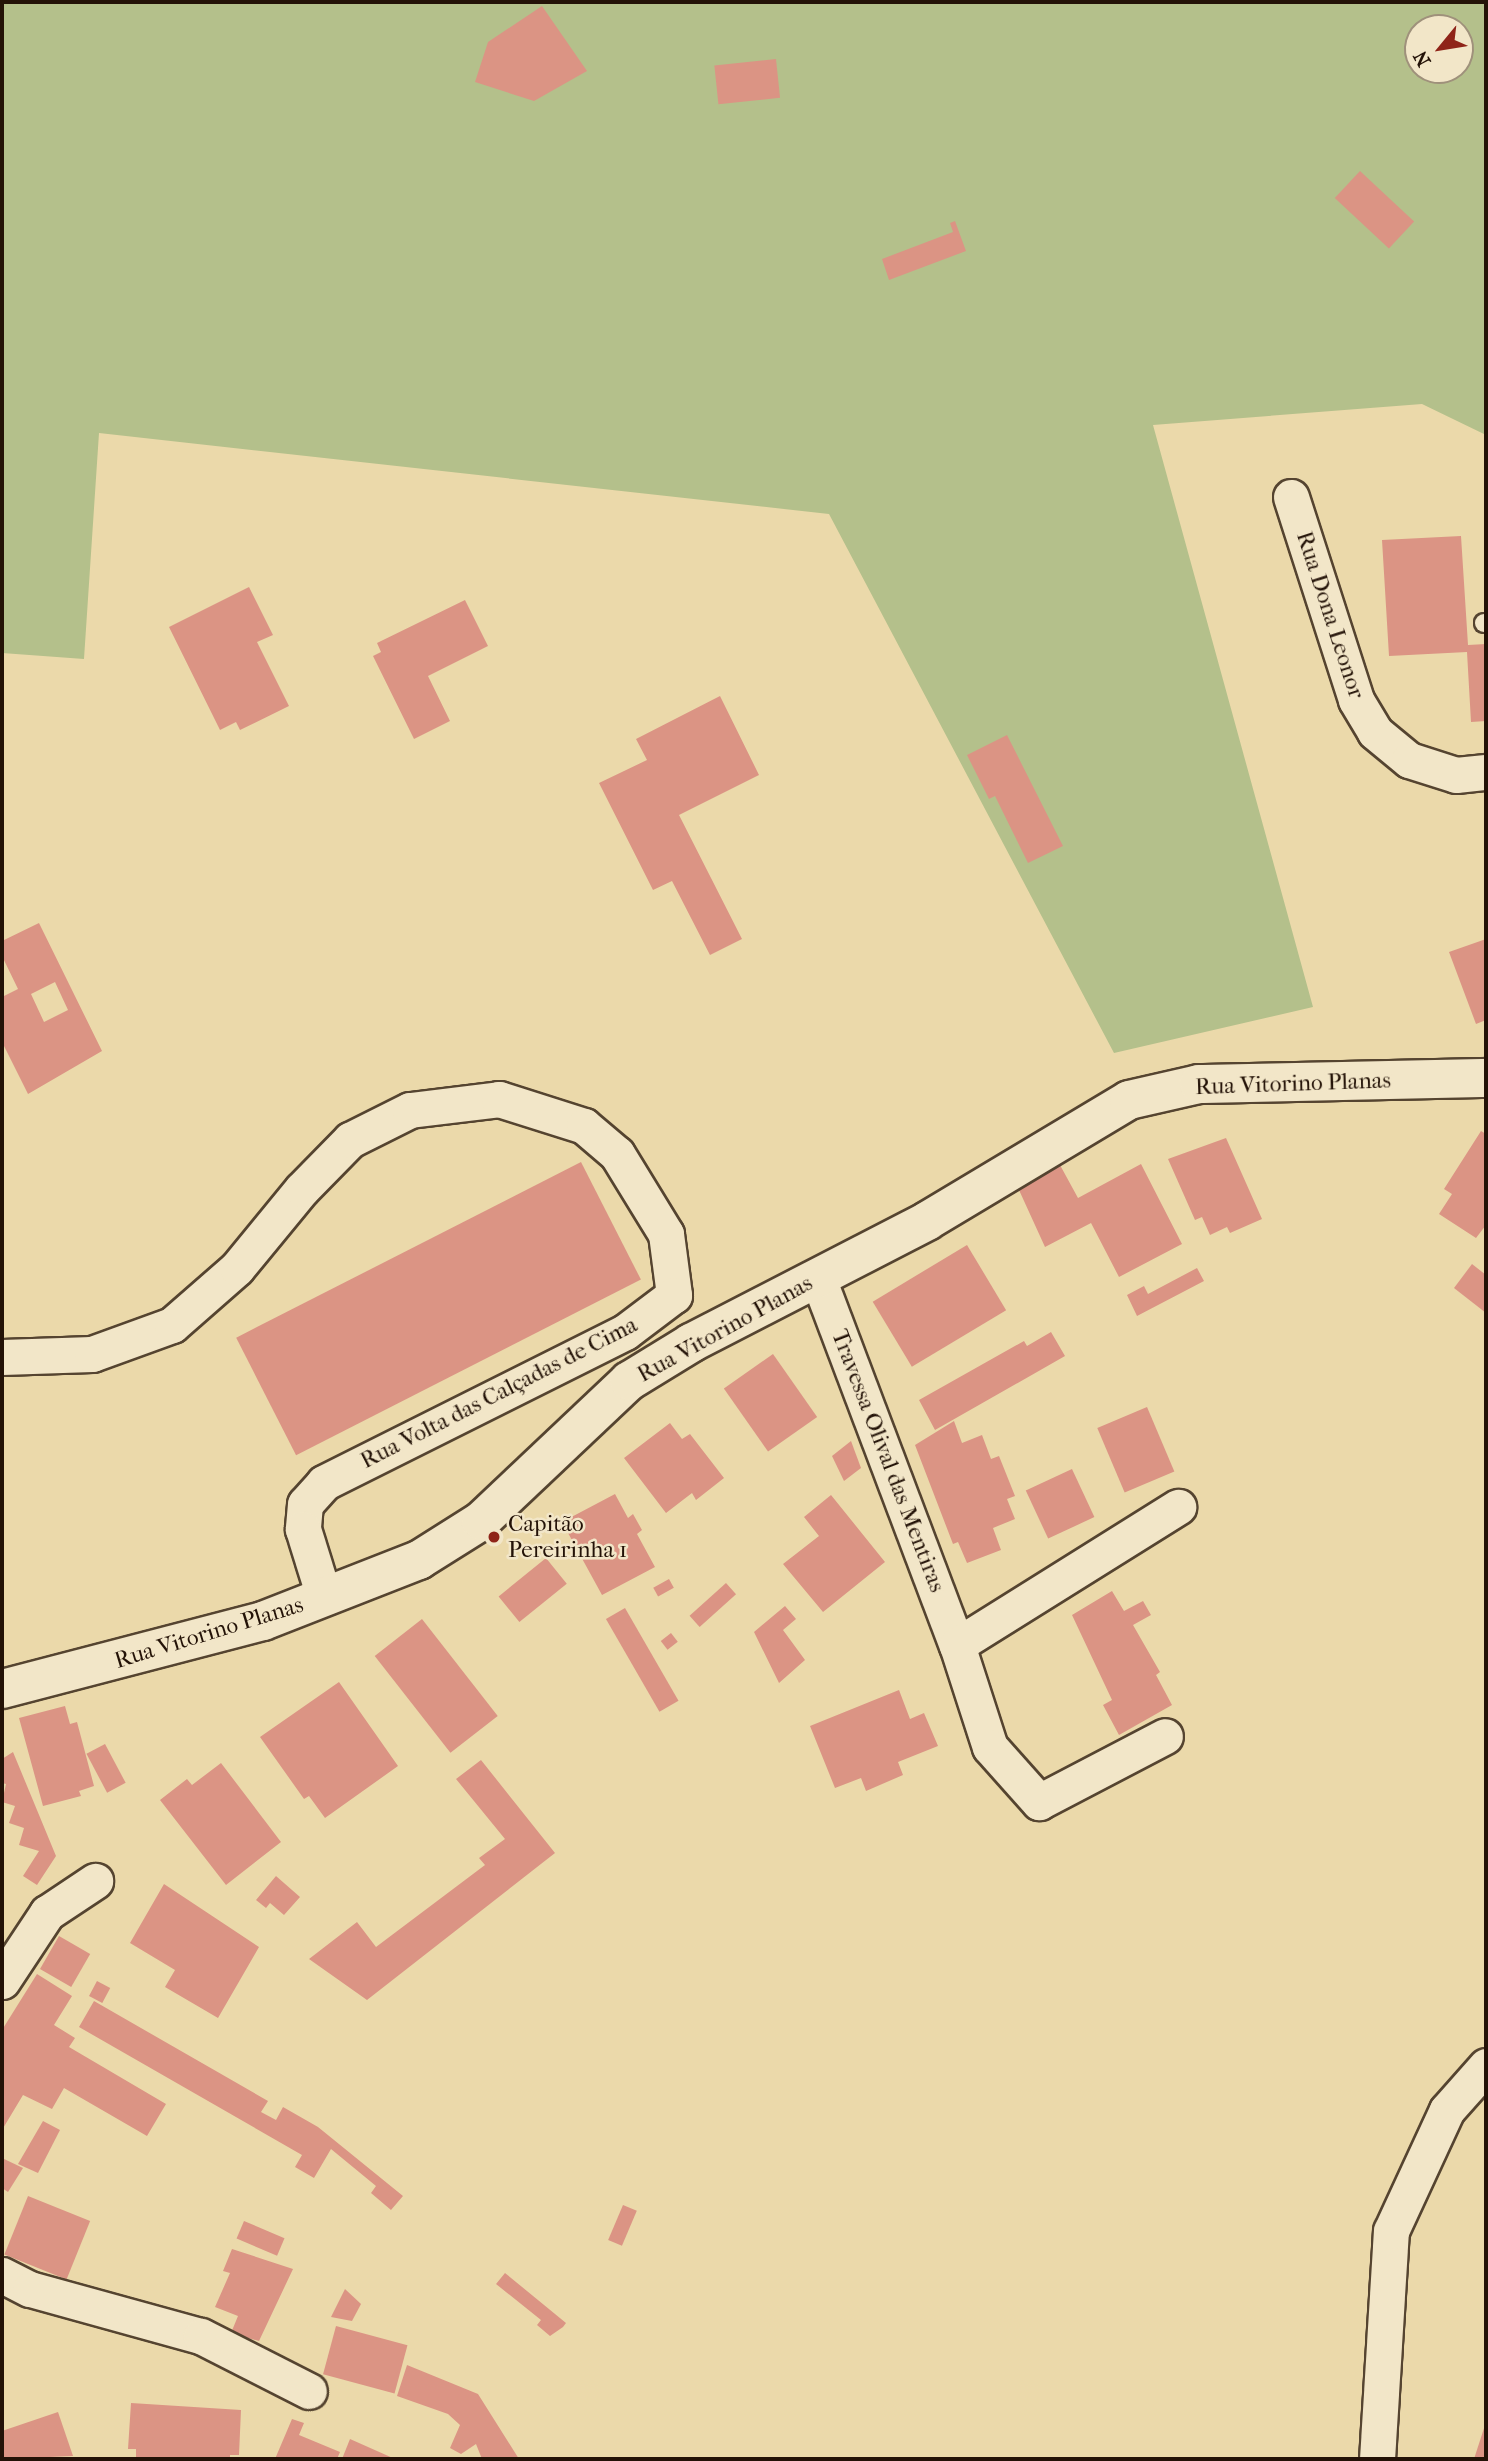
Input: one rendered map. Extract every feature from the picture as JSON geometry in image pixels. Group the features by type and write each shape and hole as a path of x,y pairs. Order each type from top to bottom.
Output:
{"street":[{"name":"Rua Dona Leonor","path":"1291,497 1356,700 1374,732 1409,760 1455,775 1486,772"},
{"name":"Rua Vitorino Planas","path":"2,1689 251,1625 419,1560 481,1521 629,1381 691,1343 928,1221 1129,1100 1199,1084 1486,1078"},
{"name":"Rua Volta das Calçadas de Cima","path":"2,1357 92,1354 172,1325 237,1268 302,1189 350,1140 410,1110 499,1099 584,1126 617,1154 666,1234 674,1295 625,1332 324,1483 305,1504 303,1529 324,1597"},
{"name":"Travessa Olival das Mentiras","path":"818,1278 957,1645 990,1747 1039,1802 1165,1736"},
{"path":"957,1645 1178,1507"},
{"path":"2,1980 47,1913 95,1881"},
{"path":"1377,2459 1391,2231 1447,2110 1486,2066"},
{"path":"2,2275 42,2293 201,2336 309,2391"}],"green space":[{"path":"2,2 1486,2 1486,435 1422,404 1153,425 1313,1007 1114,1053 829,514 99,433 84,659 2,653"}],"building":[{"path":"542,6 587,71 534,101 475,82 488,42"},
{"path":"776,59 780,98 718,104 714,65"},
{"path":"1360,171 1414,221 1389,249 1335,198"},
{"path":"955,221 966,251 889,280 882,259 953,232 950,223"},
{"path":"1461,536 1468,645 1486,644 1486,721 1471,722 1467,652 1389,656 1382,540"},
{"path":"249,587 273,635 257,642 289,706 240,730 236,722 220,730 169,627"},
{"path":"465,600 488,646 428,676 450,721 414,739 373,656 381,652 377,643"},
{"path":"720,696 759,775 679,815 742,939 710,955 672,881 653,890 599,783 647,760 636,739"},
{"path":"1007,735 1063,846 1028,863 995,796 989,799 967,755"},
{"path":"39,923 102,1051 28,1094 2,1042 2,997 18,989 2,956 2,941","holes":["55,982 68,1010 44,1022 31,994"]},
{"path":"1486,939 1486,1020 1476,1024 1449,952"},
{"path":"1481,1131 1486,1134 1486,1225 1476,1238 1439,1214 1452,1194 1444,1189"},
{"path":"1226,1138 1262,1219 1230,1233 1227,1227 1210,1235 1202,1217 1195,1220 1168,1159"},
{"path":"581,1162 641,1280 296,1455 236,1338"},
{"path":"1141,1164 1182,1244 1119,1277 1091,1223 1045,1247 1019,1190 1060,1165 1078,1198"},
{"path":"967,1245 1006,1310 912,1367 873,1302"},
{"path":"1472,1264 1486,1275 1486,1313 1454,1288"},
{"path":"1197,1268 1204,1281 1137,1316 1127,1295 1144,1286 1148,1294"},
{"path":"1051,1332 1065,1356 935,1430 919,1400 1024,1341 1027,1346"},
{"path":"773,1354 817,1417 768,1451 724,1388"},
{"path":"1147,1407 1174,1471 1125,1493 1097,1428"},
{"path":"954,1421 962,1443 982,1435 991,1459 999,1456 1015,1496 1007,1499 1015,1519 993,1528 1001,1550 967,1563 958,1542 953,1544 915,1445"},
{"path":"670,1423 682,1439 690,1434 724,1478 696,1500 692,1493 666,1513 624,1458"},
{"path":"851,1441 861,1468 844,1481 832,1456"},
{"path":"1072,1469 1094,1517 1048,1539 1026,1491"},
{"path":"615,1494 628,1518 633,1514 642,1530 637,1534 655,1567 602,1595 562,1522"},
{"path":"831,1495 885,1562 823,1612 783,1564 819,1536 804,1517"},
{"path":"546,1558 567,1584 519,1622 499,1596"},
{"path":"669,1579 674,1588 658,1596 653,1588"},
{"path":"726,1583 736,1594 700,1627 690,1616"},
{"path":"1112,1591 1124,1611 1143,1601 1151,1615 1133,1625 1160,1672 1156,1675 1172,1705 1119,1735 1103,1705 1112,1700 1072,1615"},
{"path":"785,1606 796,1619 783,1630 805,1660 779,1683 754,1632"},
{"path":"625,1608 678,1701 659,1712 606,1619"},
{"path":"422,1619 498,1716 450,1753 375,1656"},
{"path":"671,1633 678,1642 668,1650 661,1641"},
{"path":"339,1682 398,1766 325,1818 309,1796 304,1799 260,1737"},
{"path":"899,1690 910,1719 924,1713 938,1746 898,1762 903,1775 866,1791 861,1778 835,1788 810,1726"},
{"path":"65,1706 70,1724 77,1722 94,1786 79,1791 81,1796 43,1806 19,1718"},
{"path":"105,1744 126,1783 107,1793 86,1754"},
{"path":"13,1752 56,1856 37,1885 23,1876 39,1851 19,1845 24,1828 9,1823 15,1806 2,1802 6,1784 2,1783 2,1759"},
{"path":"481,1760 555,1853 367,2000 309,1959 357,1922 376,1947 485,1865 479,1858 505,1839 456,1779"},
{"path":"221,1763 281,1842 226,1885 160,1800 187,1779 192,1785"},
{"path":"276,1876 300,1897 284,1915 270,1903 266,1908 256,1900"},
{"path":"164,1884 259,1947 218,2018 165,1987 175,1970 130,1943"},
{"path":"59,1936 90,1954 71,1987 40,1969"},
{"path":"37,1974 72,1996 54,2025 75,2038 69,2047 166,2104 147,2136 64,2088 52,2109 23,2095 2,2130 2,2030"},
{"path":"97,1981 110,1988 102,2003 89,1996"},
{"path":"94,2001 268,2101 261,2112 276,2120 283,2107 318,2127 403,2196 391,2210 371,2193 376,2186 331,2149 314,2178 295,2167 302,2155 79,2027"},
{"path":"43,2121 60,2130 38,2173 18,2164"},
{"path":"2,2158 23,2168 8,2192 2,2188"},
{"path":"28,2196 90,2221 67,2280 4,2254"},
{"path":"623,2205 637,2211 622,2246 608,2240"},
{"path":"244,2221 285,2238 277,2256 237,2238"},
{"path":"232,2249 293,2269 259,2341 231,2333 238,2316 215,2307 230,2273 223,2271"},
{"path":"505,2273 566,2323 563,2327 550,2336 537,2325 541,2320 496,2284"},
{"path":"345,2289 361,2304 352,2321 331,2317"},
{"path":"336,2326 407,2345 395,2393 323,2374"},
{"path":"407,2365 478,2394 519,2459 482,2459 476,2444 461,2454 450,2448 460,2425 448,2414 397,2396"},
{"path":"131,2403 241,2410 239,2455 230,2455 230,2459 136,2459 136,2449 128,2449"},
{"path":"58,2412 73,2456 2,2459 2,2431"},
{"path":"292,2419 304,2423 299,2435 340,2452 337,2459 275,2459"},
{"path":"1486,2422 1486,2459 1474,2459"},
{"path":"350,2439 395,2459 342,2459"}],"place":[{"name":"Capitão Pereirinha 1","path":"494,1537"}]}
